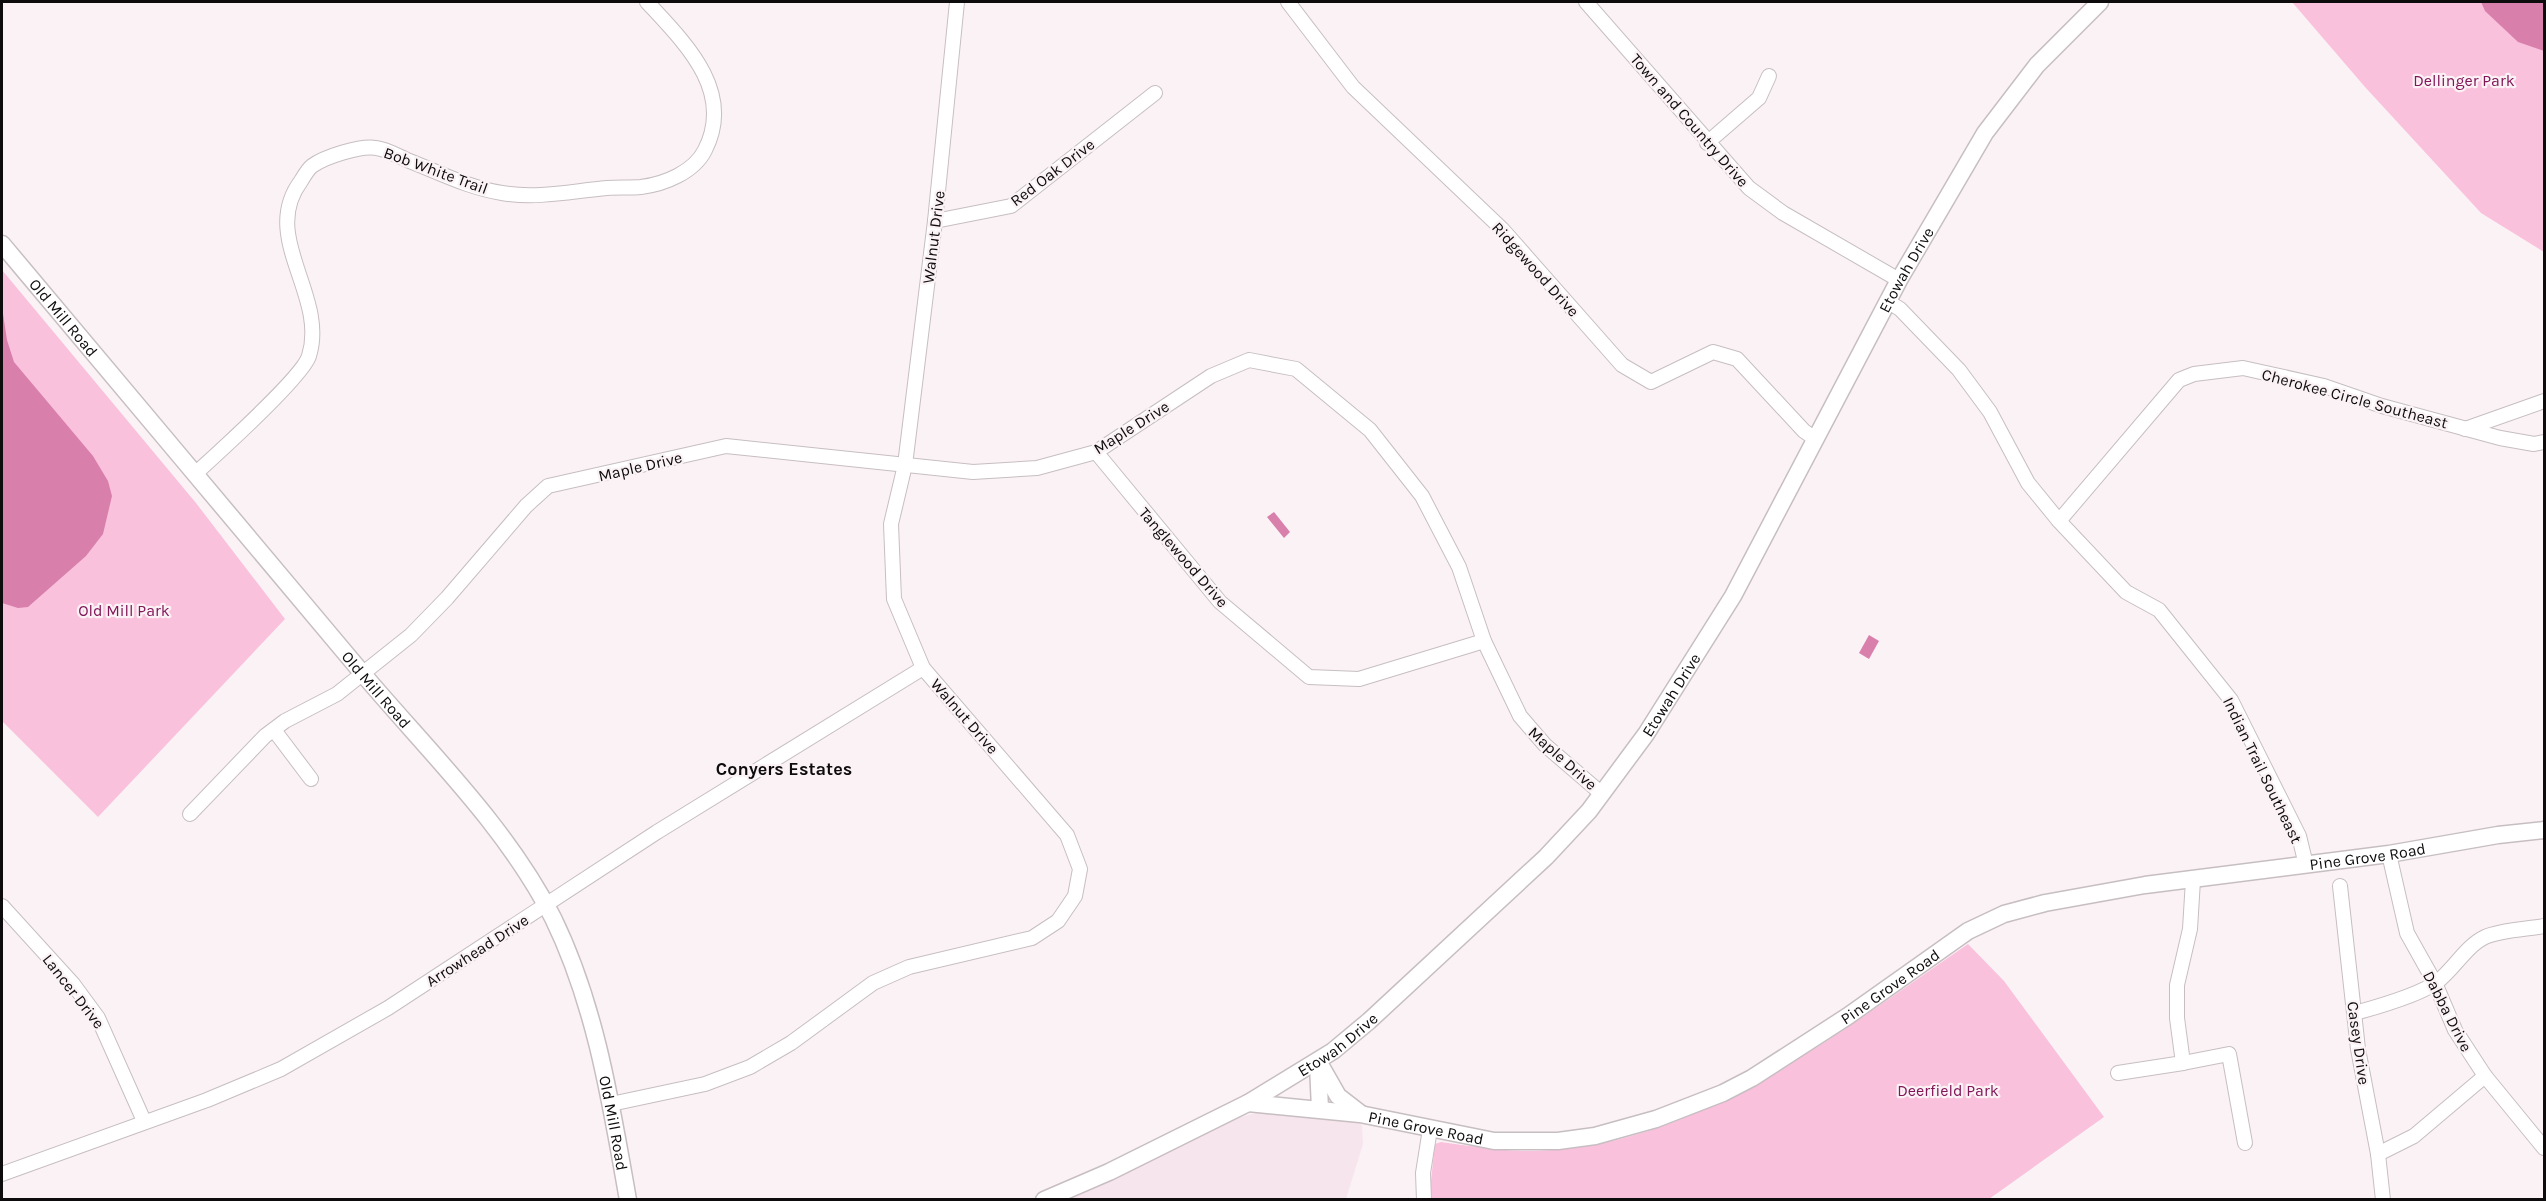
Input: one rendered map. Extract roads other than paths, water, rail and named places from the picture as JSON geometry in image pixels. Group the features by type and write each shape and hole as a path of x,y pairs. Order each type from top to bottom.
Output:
{"street":[{"name":"Bob White Trail","path":"196,473 288,384 309,358 312,336 311,309 287,239 286,219 292,193 312,166 342,152 375,147 469,185 502,193 536,196 642,187 680,175 701,158 713,134 716,107 713,94 702,69 647,2"},
{"name":"Walnut Drive","path":"611,1104 705,1084 750,1067 791,1043 873,983 909,967 1032,938 1058,921 1075,896 1080,869 1067,835 923,668 894,599 891,524 905,465 935,221 957,2"},
{"name":"Ridgewood Drive","path":"1288,2 1353,87 1502,229 1622,365 1651,382 1713,352 1737,359 1804,431 1814,438"},
{"name":"Town and Country Drive","path":"1586,2 1738,178 1765,201 1899,280"},
{"name":"Etowah Drive","path":"1044,1200 1109,1172 1248,1103 1318,1061 1357,1032 1546,857 1602,794 1646,734 1733,596 1887,301 1994,120 2037,65 2100,2"},
{"path":"1707,143 1759,98 1769,76"},
{"name":"Red Oak Drive","path":"935,221 1011,206 1155,93"},
{"name":"Old Mill Road","path":"2,244 499,833 546,905 572,960 583,992 611,1104 628,1200"},
{"name":"Indian Trail Southeast","path":"1887,301 1900,309 1959,370 1990,412 2028,483 2059,521 2126,592 2159,610 2231,700 2299,836 2306,865"},
{"name":"Maple Drive","path":"190,814 274,729 285,721 326,702 380,662 432,615 526,506 549,486 726,446 973,472 1037,468 1096,452 1211,376 1249,360 1296,369 1370,430 1422,496 1459,567 1484,641 1508,695 1526,726 1602,794"},
{"name":"Cherokee Circle Southeast","path":"2059,521 2179,380 2194,374 2243,368 2324,386 2382,406 2500,438 2534,444 2544,442"},
{"name":"Cherokee Circle Southeast","path":"2465,429 2544,401"},
{"name":"Tanglewood Drive","path":"1096,452 1220,602 1309,677 1359,679 1484,641"},
{"name":"Arrowhead Drive","path":"2,1174 207,1100 281,1069 388,1008 657,832 923,668"},
{"path":"274,729 310,779"},
{"name":"Pine Grove Road","path":"1248,1103 1360,1114 1430,1130 1494,1141 1558,1141 1595,1136 1656,1119 1723,1093 1752,1078 1848,1016 1968,931 2004,914 2045,903 2544,830"},
{"name":"Dabba Drive","path":"2389,854 2407,933 2435,983 2455,1030 2485,1076 2544,1148"},
{"path":"2183,1063 2177,1018 2177,985 2190,929 2193,880"},
{"name":"Casey Drive","path":"2340,886 2358,1049 2378,1154 2383,1200"},
{"name":"Lancer Drive","path":"2,906 73,984 98,1018 144,1121"},
{"path":"2355,1013 2384,1005 2435,983 2454,968 2473,946 2486,937 2544,926"},
{"path":"2118,1072 2229,1054 2245,1143"},
{"path":"1318,1061 1317,1084 1320,1109"},
{"path":"1318,1061 1338,1096 1360,1114"},
{"path":"2378,1154 2414,1136 2485,1076"},
{"path":"1424,1200 1423,1173 1430,1130"}],"district":[{"name":"Conyers Estates","path":"784,769"}],"park label":[{"name":"Dellinger Park","path":"2464,80"},
{"name":"Old Mill Park","path":"124,610"},
{"name":"Deerfield Park","path":"1948,1090"}]}
